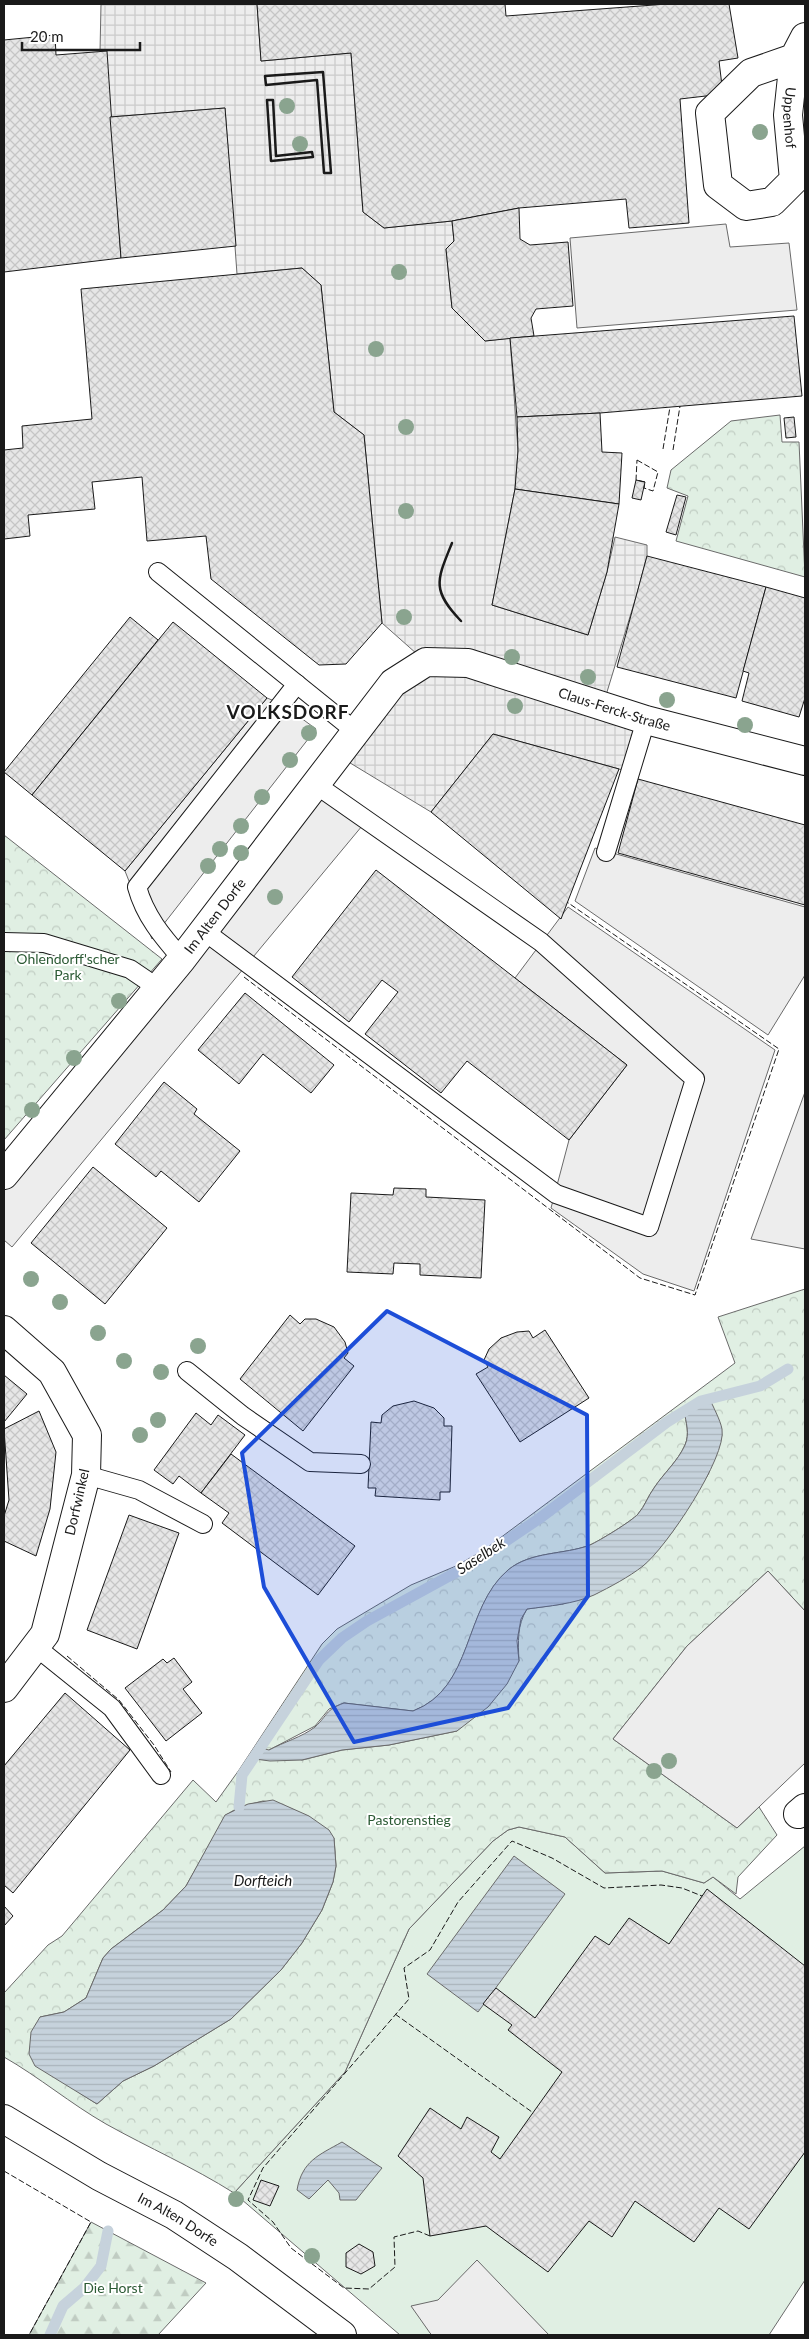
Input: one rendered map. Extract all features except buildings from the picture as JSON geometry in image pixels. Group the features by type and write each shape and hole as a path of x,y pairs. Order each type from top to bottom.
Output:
{"street":[{"name":"Uppenhof","path":"799,47 788,114 794,180 772,202 746,206 718,185 710,114 751,72 799,47"},
{"name":"Claus-Ferck-Straße","path":"426,662 468,664 646,720 805,761"},
{"name":"Im Alten Dorfe","path":"4,1175 182,959 393,683 426,662"},
{"name":"Dorfwinkel","path":"4,1330 52,1372 87,1435 86,1475 46,1634 4,1688"},
{"name":"Im Alten Dorfe","path":"4,2119 152,2203 238,2257 342,2335"}],"lane":[{"path":"158,572 355,731"},
{"path":"182,959 158,931 142,906 137,887 297,684"},
{"path":"606,852 646,720"},
{"path":"204,931 556,1194 648,1227 695,1079 541,942 315,784"},
{"path":"4,942 44,943 130,969 158,988"},
{"path":"187,1371 243,1416 310,1462 361,1464"},
{"path":"86,1475 139,1490 203,1524"},
{"path":"36,1647 112,1708 161,1775"}],"highlighted area":[{"path":"387,1311 587,1415 588,1596 508,1708 354,1742 264,1587 242,1453"}],"green space":[{"path":"780,415 782,442 799,442 805,577 676,541 688,496 667,488 671,470 731,421"},
{"name":"Ohlendorff'scher Park","path":"4,835 162,959 4,1140"},
{"name":"Pastorenstieg","path":"805,1289 805,1611 768,1571 687,1646 613,1739 737,1828 759,1807 777,1835 738,1877 736,1894 713,1877 704,1883 662,1871 605,1873 565,1837 519,1827 508,1830 493,1841 409,1929 345,2072 234,2193 106,2124 4,2057 4,1993 48,1945 62,1936 193,1780 216,1802 322,1644 337,1629 411,1585 456,1566 484,1550 735,1363 718,1317","holes":["684,1411 709,1473 673,1531 644,1565 563,1604 527,1609 520,1627 518,1640 519,1661 457,1731 389,1745 342,1750 302,1760 269,1750 315,1726 329,1709 344,1703 413,1711 433,1700 447,1685 458,1667 483,1605 493,1586 508,1570 527,1559 590,1545 615,1531 638,1514 685,1445 687,1424","263,1801 293,1809 334,1838 336,1866 333,1882 322,1910 302,1943 281,1970 231,2019 154,2066 123,2081 97,2104 78,2092 40,2017 64,2012 86,1998 103,1958 111,1949 163,1910 186,1886 226,1815 239,1807"]},
{"path":"519,1827 565,1837 605,1873 662,1871 704,1883 713,1877 740,1899 805,1846 805,2280 769,2335 400,2335 234,2193 345,2072 409,1929 493,1841 508,1830"},
{"name":"Die Horst","path":"91,2222 206,2283 158,2335 29,2335"}],"shaded area":[{"path":"101,4 257,4 261,61 351,53 363,212 384,228 452,221 454,241 446,249 452,308 485,341 510,338 518,451 515,489 492,605 588,635 607,572 615,537 647,545 647,556 636,597 603,705 646,720 630,772 493,734 431,812 337,755 426,662 382,623 364,435 334,412 321,285 302,268 237,274 225,108 110,117 100,52"},
{"path":"726,224 730,247 789,243 797,310 577,328 570,238"},
{"path":"267,698 282,704 316,729 152,939 125,871"},
{"path":"315,784 367,820 12,1247 4,1240 4,1175"},
{"path":"595,848 805,907 805,975 768,1035 575,901"},
{"path":"568,907 775,1050 694,1291 643,1274 551,1208 569,1140 627,1065 515,978"},
{"path":"805,1092 805,1249 751,1239"},
{"path":"768,1571 805,1611 805,1763 737,1828 613,1739 687,1646"},
{"path":"477,2260 549,2335 432,2335 430,2333 411,2306 438,2300"}],"water":[{"path":"709,1397 721,1425 721,1442 705,1480 666,1541 643,1566 619,1582 594,1595 578,1601 527,1609 521,1619 517,1641 519,1661 507,1684 488,1707 457,1731 389,1745 342,1750 302,1760 270,1761 255,1759 261,1748 269,1750 304,1734 315,1727 330,1711 344,1703 413,1711 433,1700 447,1685 458,1666 483,1605 493,1586 508,1570 527,1559 590,1545 635,1517 685,1445 687,1424 684,1411"},
{"name":"Dorfteich","path":"273,1800 309,1816 329,1830 334,1838 336,1866 333,1882 322,1910 302,1943 281,1970 231,2019 154,2066 123,2081 97,2104 35,2066 29,2054 31,2032 40,2017 64,2012 86,1998 103,1958 111,1949 163,1910 186,1886 225,1815 248,1804"},
{"path":"514,1856 565,1894 478,2012 427,1974"},
{"path":"342,2142 382,2168 356,2200 340,2200 339,2193 328,2180 309,2199 297,2190 299,2180 307,2165 319,2155"}],"waterway":[{"name":"Saselbek","path":"239,1807 242,1775 319,1660 342,1638 367,1621 475,1562 540,1518 667,1422 701,1401 760,1386 788,1369"},
{"name":"Saselbek","path":"50,2335 63,2306 84,2288 101,2266 108,2231"}],"fence":[{"path":"673,450 680,406"},
{"path":"663,449 670,407"},
{"path":"637,460 658,472 653,491 644,488 645,482 636,480 637,460"},
{"path":"244,977 640,1278 695,1295 779,1049 567,902"},
{"path":"67,1656 119,1700 154,1745 171,1772"},
{"path":"430,2236 418,2231 394,2237 395,2267 369,2289 344,2288 291,2248 273,2222 248,2200 263,2168 409,1999 404,1968 430,1950 458,1902 512,1841 552,1858 604,1888 661,1885 682,1888 702,1896"},
{"path":"395,2014 532,2112"},
{"path":"4,2171 91,2222 29,2335"}],"wall":[{"path":"323,72 331,173 324,173 317,80 266,85 265,76 323,72"},
{"path":"267,100 273,100 276,156 312,152 313,157 271,161 267,100"},
{"path":"452,543 440,576 440,584 445,601 461,621"}],"district":[{"name":"VOLKSDORF","path":"288,712"}]}
